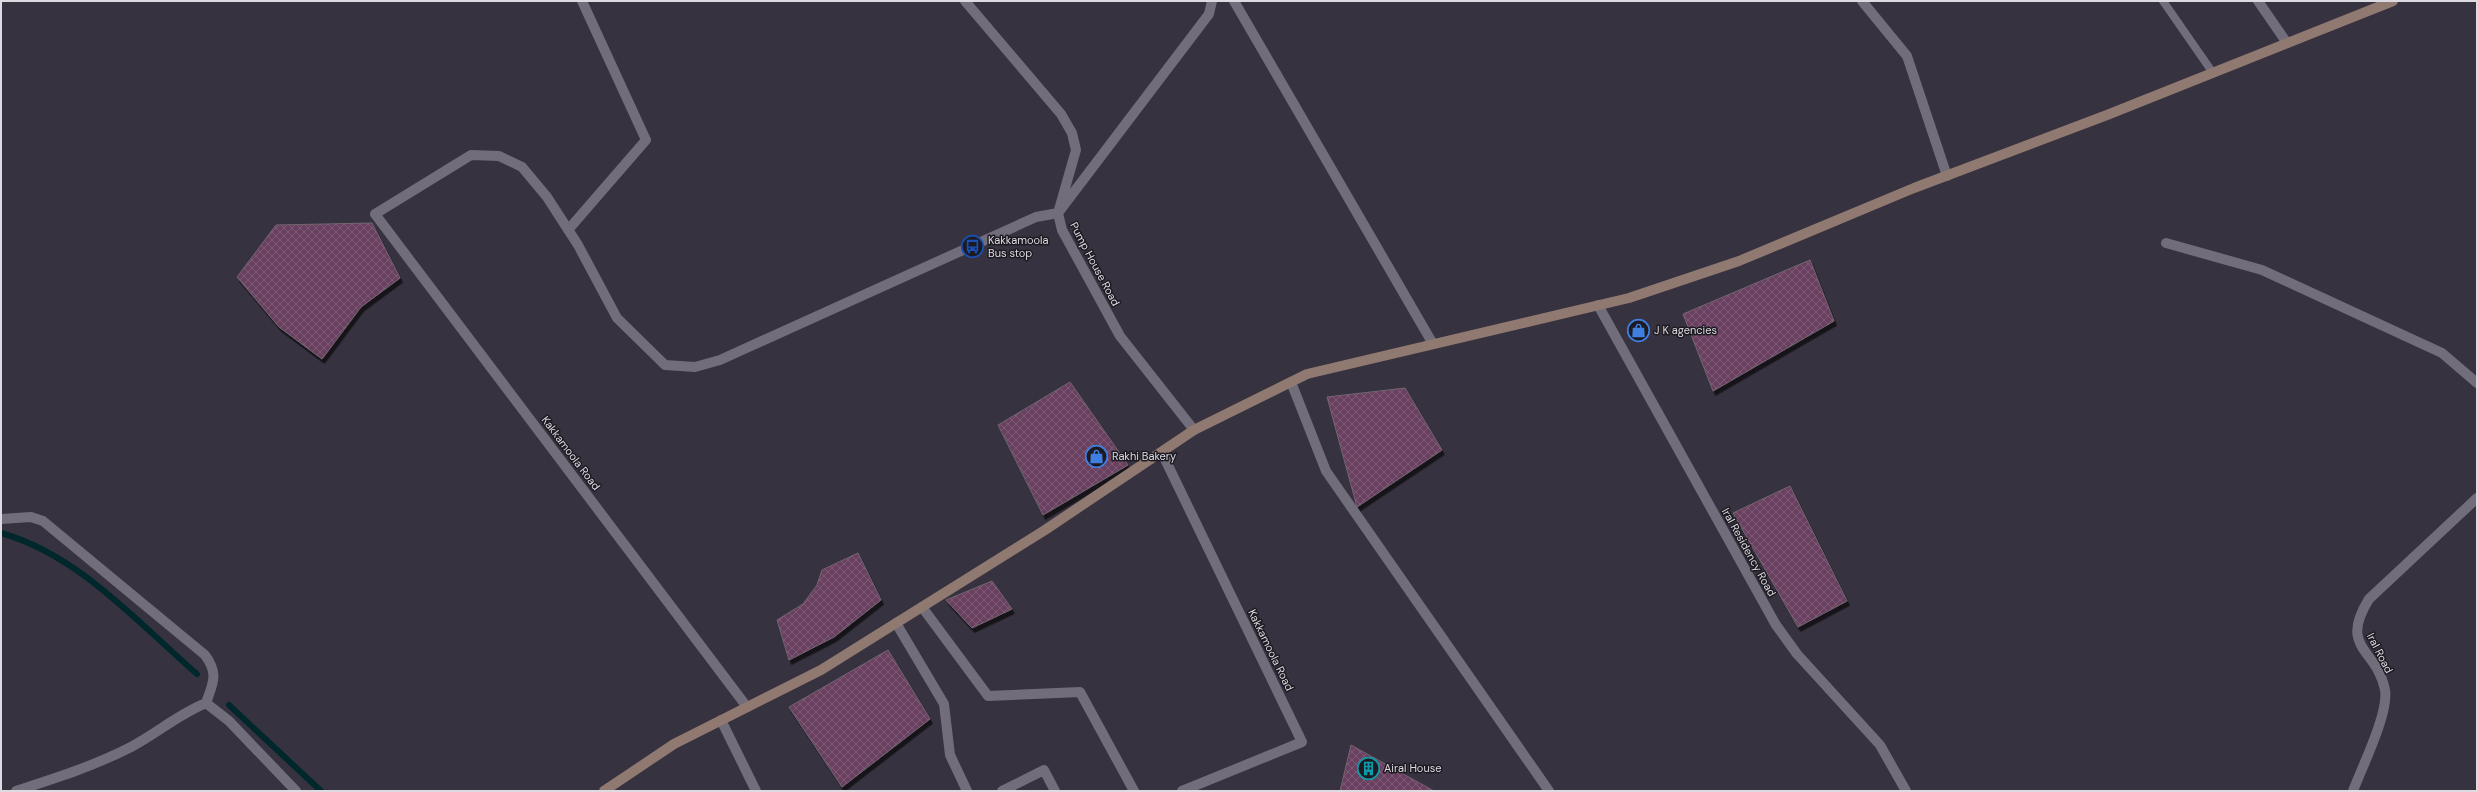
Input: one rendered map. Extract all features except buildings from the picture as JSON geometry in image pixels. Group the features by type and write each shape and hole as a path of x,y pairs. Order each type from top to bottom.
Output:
{"main road":[{"path":"604,791 674,744 821,670 1045,530 1162,453 1194,430 1306,374 1629,298 1739,261 1947,176 2213,73 2393,1"}],"street":[{"path":"582,1 646,140 568,230 617,318 665,365 695,367 720,360 1036,217 1058,213 1209,14 1212,1"},
{"name":"Pump House Road","path":"965,1 1061,114 1072,133 1076,150 1058,213 1062,230 1120,336 1194,430"},
{"path":"1234,1 1433,344"},
{"path":"1862,1 1907,56 1947,176"},
{"path":"2258,1 2287,43"},
{"name":"Kakkamoola Road","path":"568,230 547,197 522,167 499,156 471,155 375,214 747,706"},
{"path":"2166,243 2262,270 2442,353 2477,383"},
{"name":"Iral Residency Road","path":"1598,305 1776,625 1797,654 1880,745 1906,791"},
{"path":"1291,382 1326,470 1550,791"},
{"name":"Kakkamoola Road","path":"1162,453 1302,742 1182,791"},
{"name":"Iral Road","path":"2353,791 2384,708 2385,690 2378,673 2357,637 2358,617 2369,599 2477,498"},
{"path":"1,519 31,517 43,521 205,655 212,666 214,679 206,704"},
{"path":"922,607 988,696 1080,692 1134,791"},
{"path":"896,623 944,704 950,755 967,791"},
{"path":"16,791 94,765 133,746 194,708 206,704"},
{"path":"206,704 229,721 296,791"},
{"path":"721,720 756,791"},
{"path":"1002,791 1044,770 1055,791"}],"lane":[{"path":"2162,1 2213,73"}],"waterway":[{"path":"1,533 29,543 56,557 81,574 106,592 197,674"},
{"path":"229,705 321,791"}],"place":[{"name":"Kakkamoola Bus stop","path":"973,246"},
{"name":"J K agencies","path":"1638,330"},
{"name":"Rakhi Bakery","path":"1097,456"},
{"name":"Airal House","path":"1369,768"}]}
